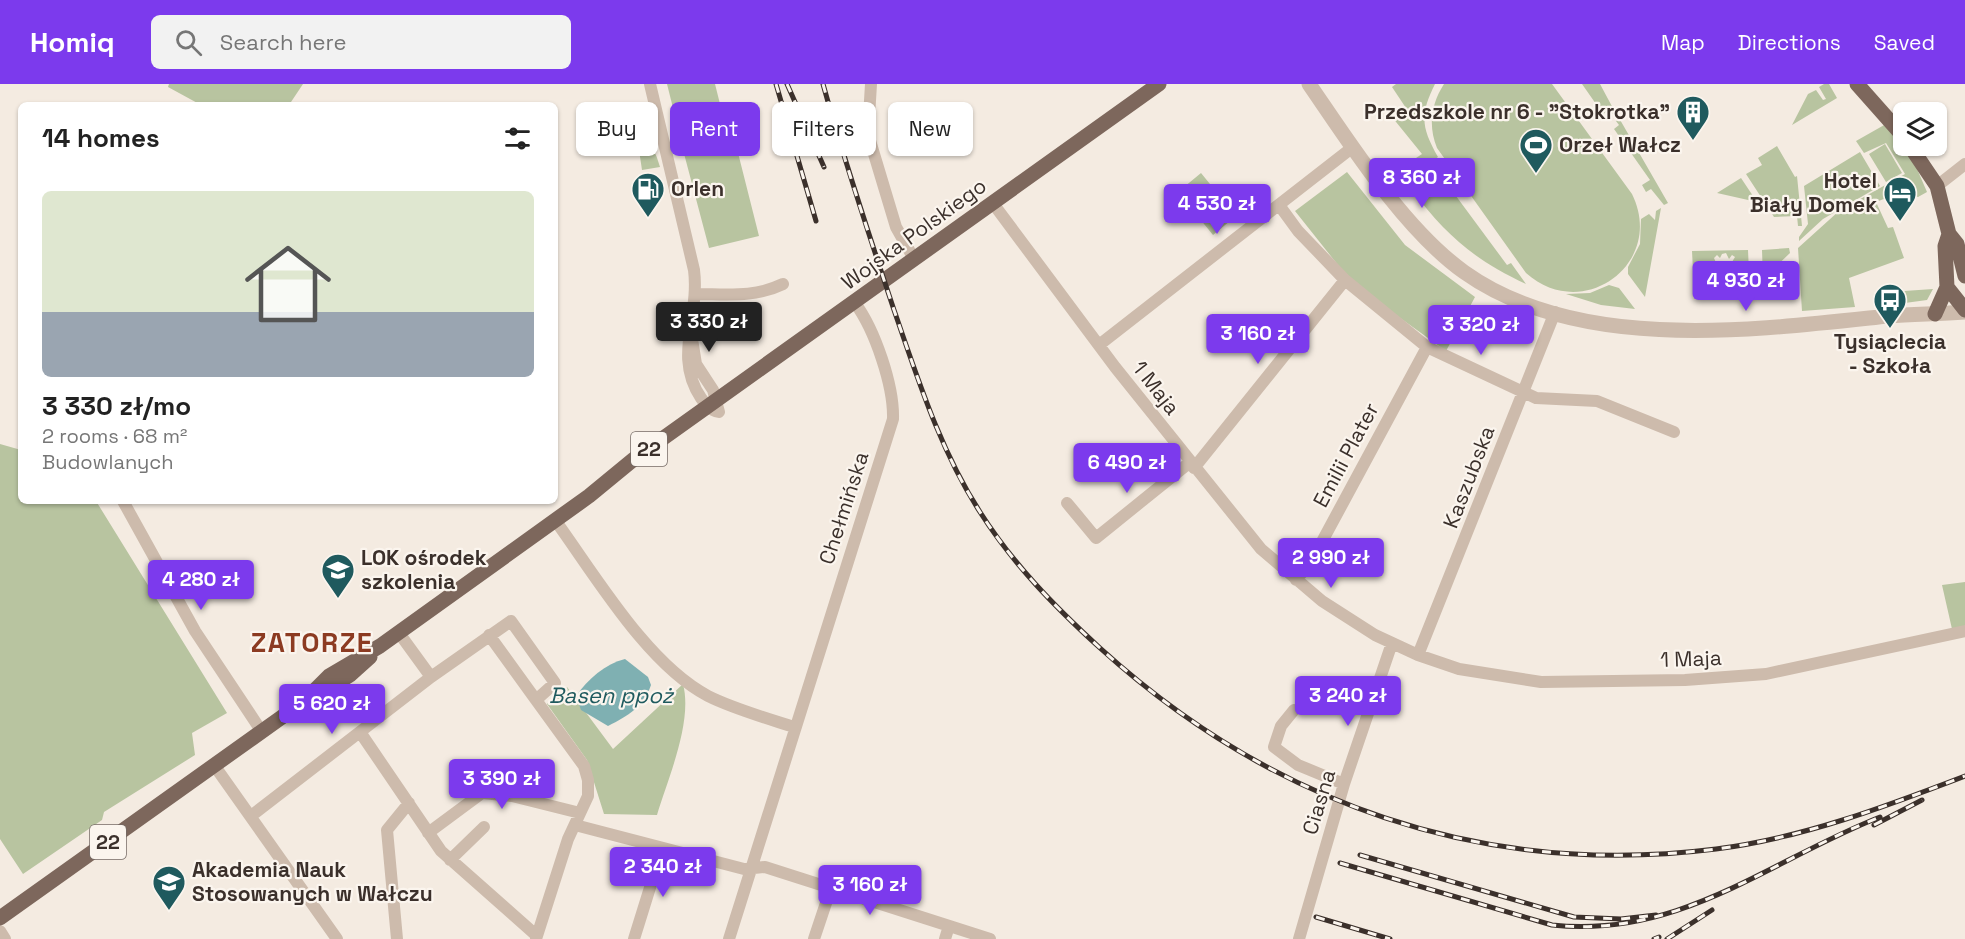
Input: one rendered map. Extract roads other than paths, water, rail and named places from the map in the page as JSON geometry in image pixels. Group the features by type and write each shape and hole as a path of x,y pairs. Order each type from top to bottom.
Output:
{"main road":[{"name":"Wojska Polskiego","path":"714,407 778,369 855,303 992,202 1159,84"},
{"path":"1861,87 1893,124"},
{"path":"1917,156 1937,186 1949,234 1957,244 1965,276"},
{"path":"1935,314 1947,287 1945,246 1949,234"},
{"path":"1947,287 1965,311"},
{"name":"Wojska Polskiego","path":"0,918 303,702 329,676 399,633 592,493 610,486 640,468 744,381 841,314"}],"street":[{"path":"650,84 694,270 695,294 687,352 689,378 714,407"},
{"path":"871,84 868,134 899,235 914,259"},
{"path":"1309,84 1353,147 1410,221 1464,272 1509,296 1555,312 1617,327 1671,330 1781,327 1965,311"},
{"path":"1099,345 1353,147"},
{"path":"1937,186 1965,164"},
{"name":"1 Maja","path":"992,202 1192,465 1261,549 1322,601 1392,643 1418,655 1459,669 1541,682 1685,680 1766,674 1965,631"},
{"path":"1279,205 1298,231 1345,280 1427,346 1536,398 1597,401 1674,432"},
{"path":"1067,503 1096,538 1192,465 1345,280"},
{"path":"695,294 747,295 766,292 783,284"},
{"name":"Chełmińska","path":"729,939 892,419 890,388 866,321 855,303"},
{"name":"Kaszubska","path":"1418,655 1555,312"},
{"path":"691,333 696,364 707,382 714,407"},
{"name":"Emilii Plater","path":"1296,580 1311,562 1427,346"},
{"path":"707,382 723,385 744,381"},
{"path":"125,504 195,631 262,732"},
{"path":"555,520 633,627 661,659 684,679 708,695 794,727"},
{"path":"251,816 431,677 511,621 555,683 536,700"},
{"path":"399,633 431,677"},
{"path":"360,732 410,803 428,833 450,860 537,938 568,839 588,796 584,766 489,635"},
{"name":"Ciasna","path":"1299,939 1344,784 1392,643"},
{"path":"1293,710 1281,726 1274,747 1298,765 1344,784"},
{"path":"214,765 337,939"},
{"path":"428,833 482,793 512,796 662,849 744,869 765,867 990,939"},
{"path":"397,939 387,830 410,803"},
{"path":"450,860 484,827"},
{"path":"634,939 662,849"},
{"path":"814,939 831,888"},
{"path":"945,939 949,926"},
{"path":"0,931 5,939"}],"water":[{"name":"Basen ppoż","path":"625,659 648,677 651,685 640,705 608,726 581,710 576,696 598,673 611,664"}],"railway":[{"path":"776,84 816,221"},
{"path":"787,84 824,167"},
{"path":"823,84 866,226 921,388 953,464 980,512 1035,584 1100,648 1166,703 1236,749 1309,788 1385,818 1464,839 1546,852 1630,855 1716,849 1748,844 1843,820 1965,776"},
{"path":"1874,825 1922,800"},
{"path":"1340,863 1552,925 1598,926 1642,920 1683,908 1762,874 1880,817"},
{"path":"1360,855 1574,917 1621,919 1656,915"},
{"path":"1667,939 1712,910"},
{"path":"1316,917 1390,939"},
{"path":"1654,939 1659,937"}],"place":[{"name":"Przedszkole nr 6 - \"Stokrotka\"","path":"1693,141"},
{"name":"Orzeł Wałcz","path":"1536,174"},
{"name":"Orlen","path":"648,218"},
{"name":"Hotel Biały Domek","path":"1900,222"},
{"name":"Tysiąclecia - Szkoła","path":"1890,329"},
{"name":"LOK ośrodek szkolenia","path":"338,599"},
{"name":"Akademia Nauk Stosowanych w Wałczu","path":"169,911"}],"district":[{"name":"ZATORZE","path":"312,643"}]}
